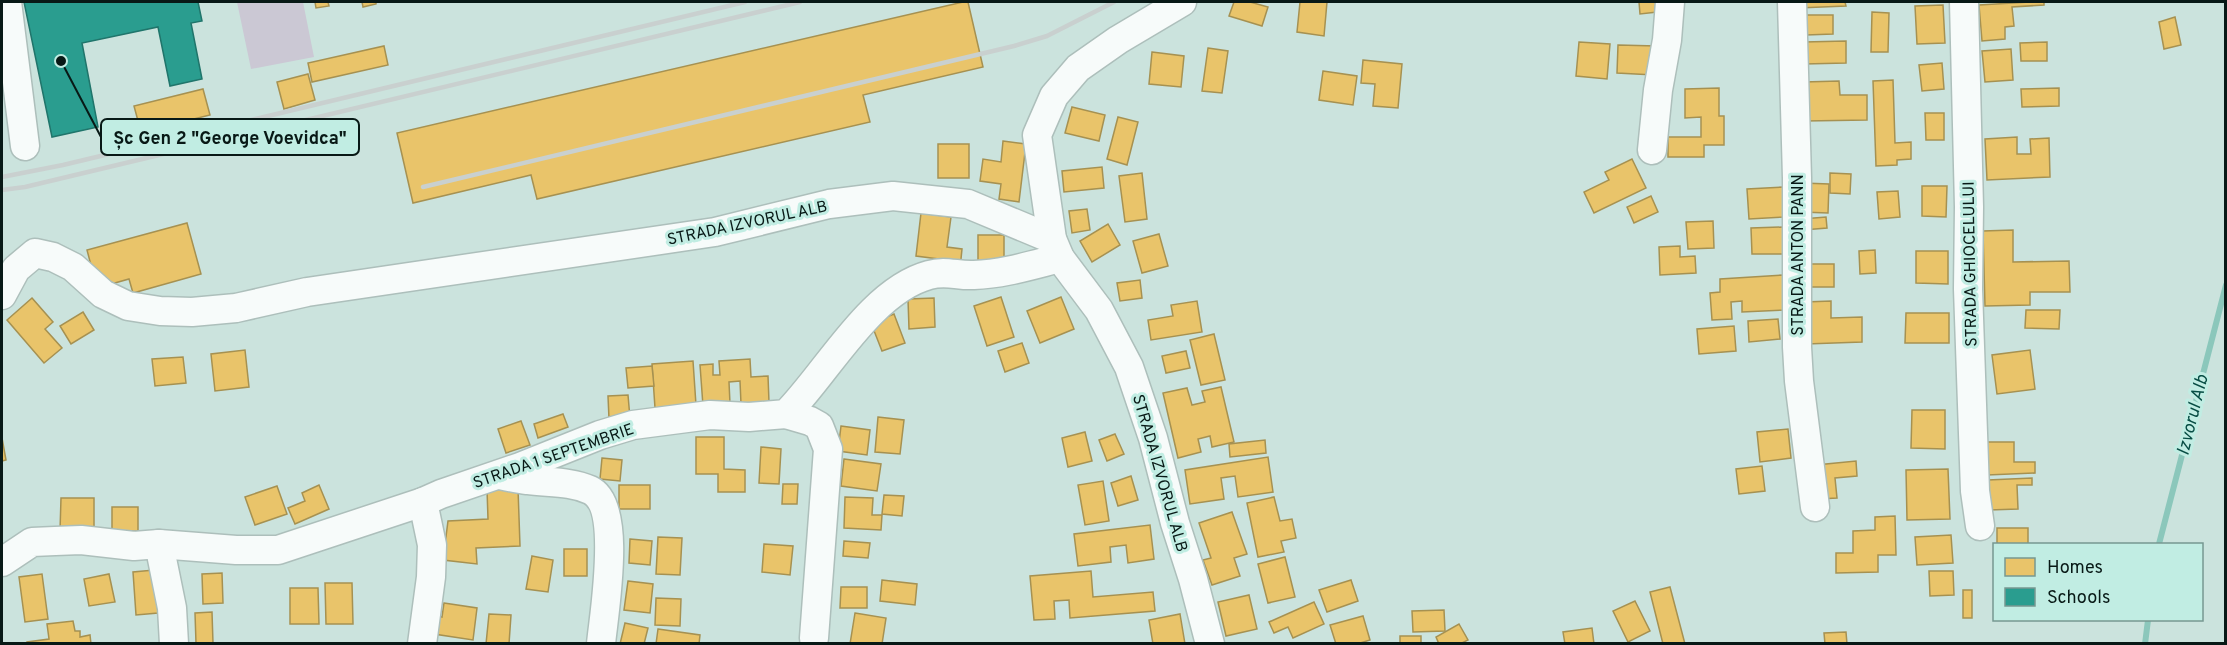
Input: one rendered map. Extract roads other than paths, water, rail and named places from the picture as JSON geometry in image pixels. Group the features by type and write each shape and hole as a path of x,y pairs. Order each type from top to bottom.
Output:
{"street":[{"path":"7,2 25,146"},
{"path":"814,638 828,449 819,426 786,414 851,335 888,298 910,282 942,271 973,275 1013,270 1056,249 1037,135 1054,96 1078,68 1118,40 1182,2"},
{"path":"1652,150 1670,2"},
{"name":"STRADA ANTON PANN","path":"1792,2 1797,178 1798,381 1815,507"},
{"name":"STRADA GHIOCELULUI","path":"1964,2 1969,207 1968,289 1975,491 1980,526"},
{"name":"STRADA IZVORUL ALB","path":"2,294 16,269 35,253 53,257 73,267 103,294 128,306 160,311 192,312 236,308 307,292 714,232 829,204 893,196 968,204 1056,249 1069,273 1099,310 1130,367 1153,438 1174,523 1193,579 1210,644"},
{"name":"STRADA 1 SEPTEMBRIE","path":"2,562 32,542 81,540 134,546 159,544 236,550 278,550 423,502 586,440 633,425 710,415 749,417 786,414"},
{"path":"497,474 525,480 575,484 597,494 603,503 610,535 601,644"},
{"path":"422,644 431,577 432,545 423,502"},
{"path":"159,544 172,608 174,644"}],"waterway":[{"name":"Izvorul Alb","path":"2159,543 2226,285"},
{"name":"Izvorul Alb","path":"2145,644 2148,621"}],"railway":[{"path":"2,177 63,165 745,2"},
{"path":"2,190 25,187 800,2"},
{"path":"423,187 1014,46 1047,36 1114,2"}],"place":[{"name":"Șc Gen 2 \"George Voevidca\"","path":"61,61"}]}
